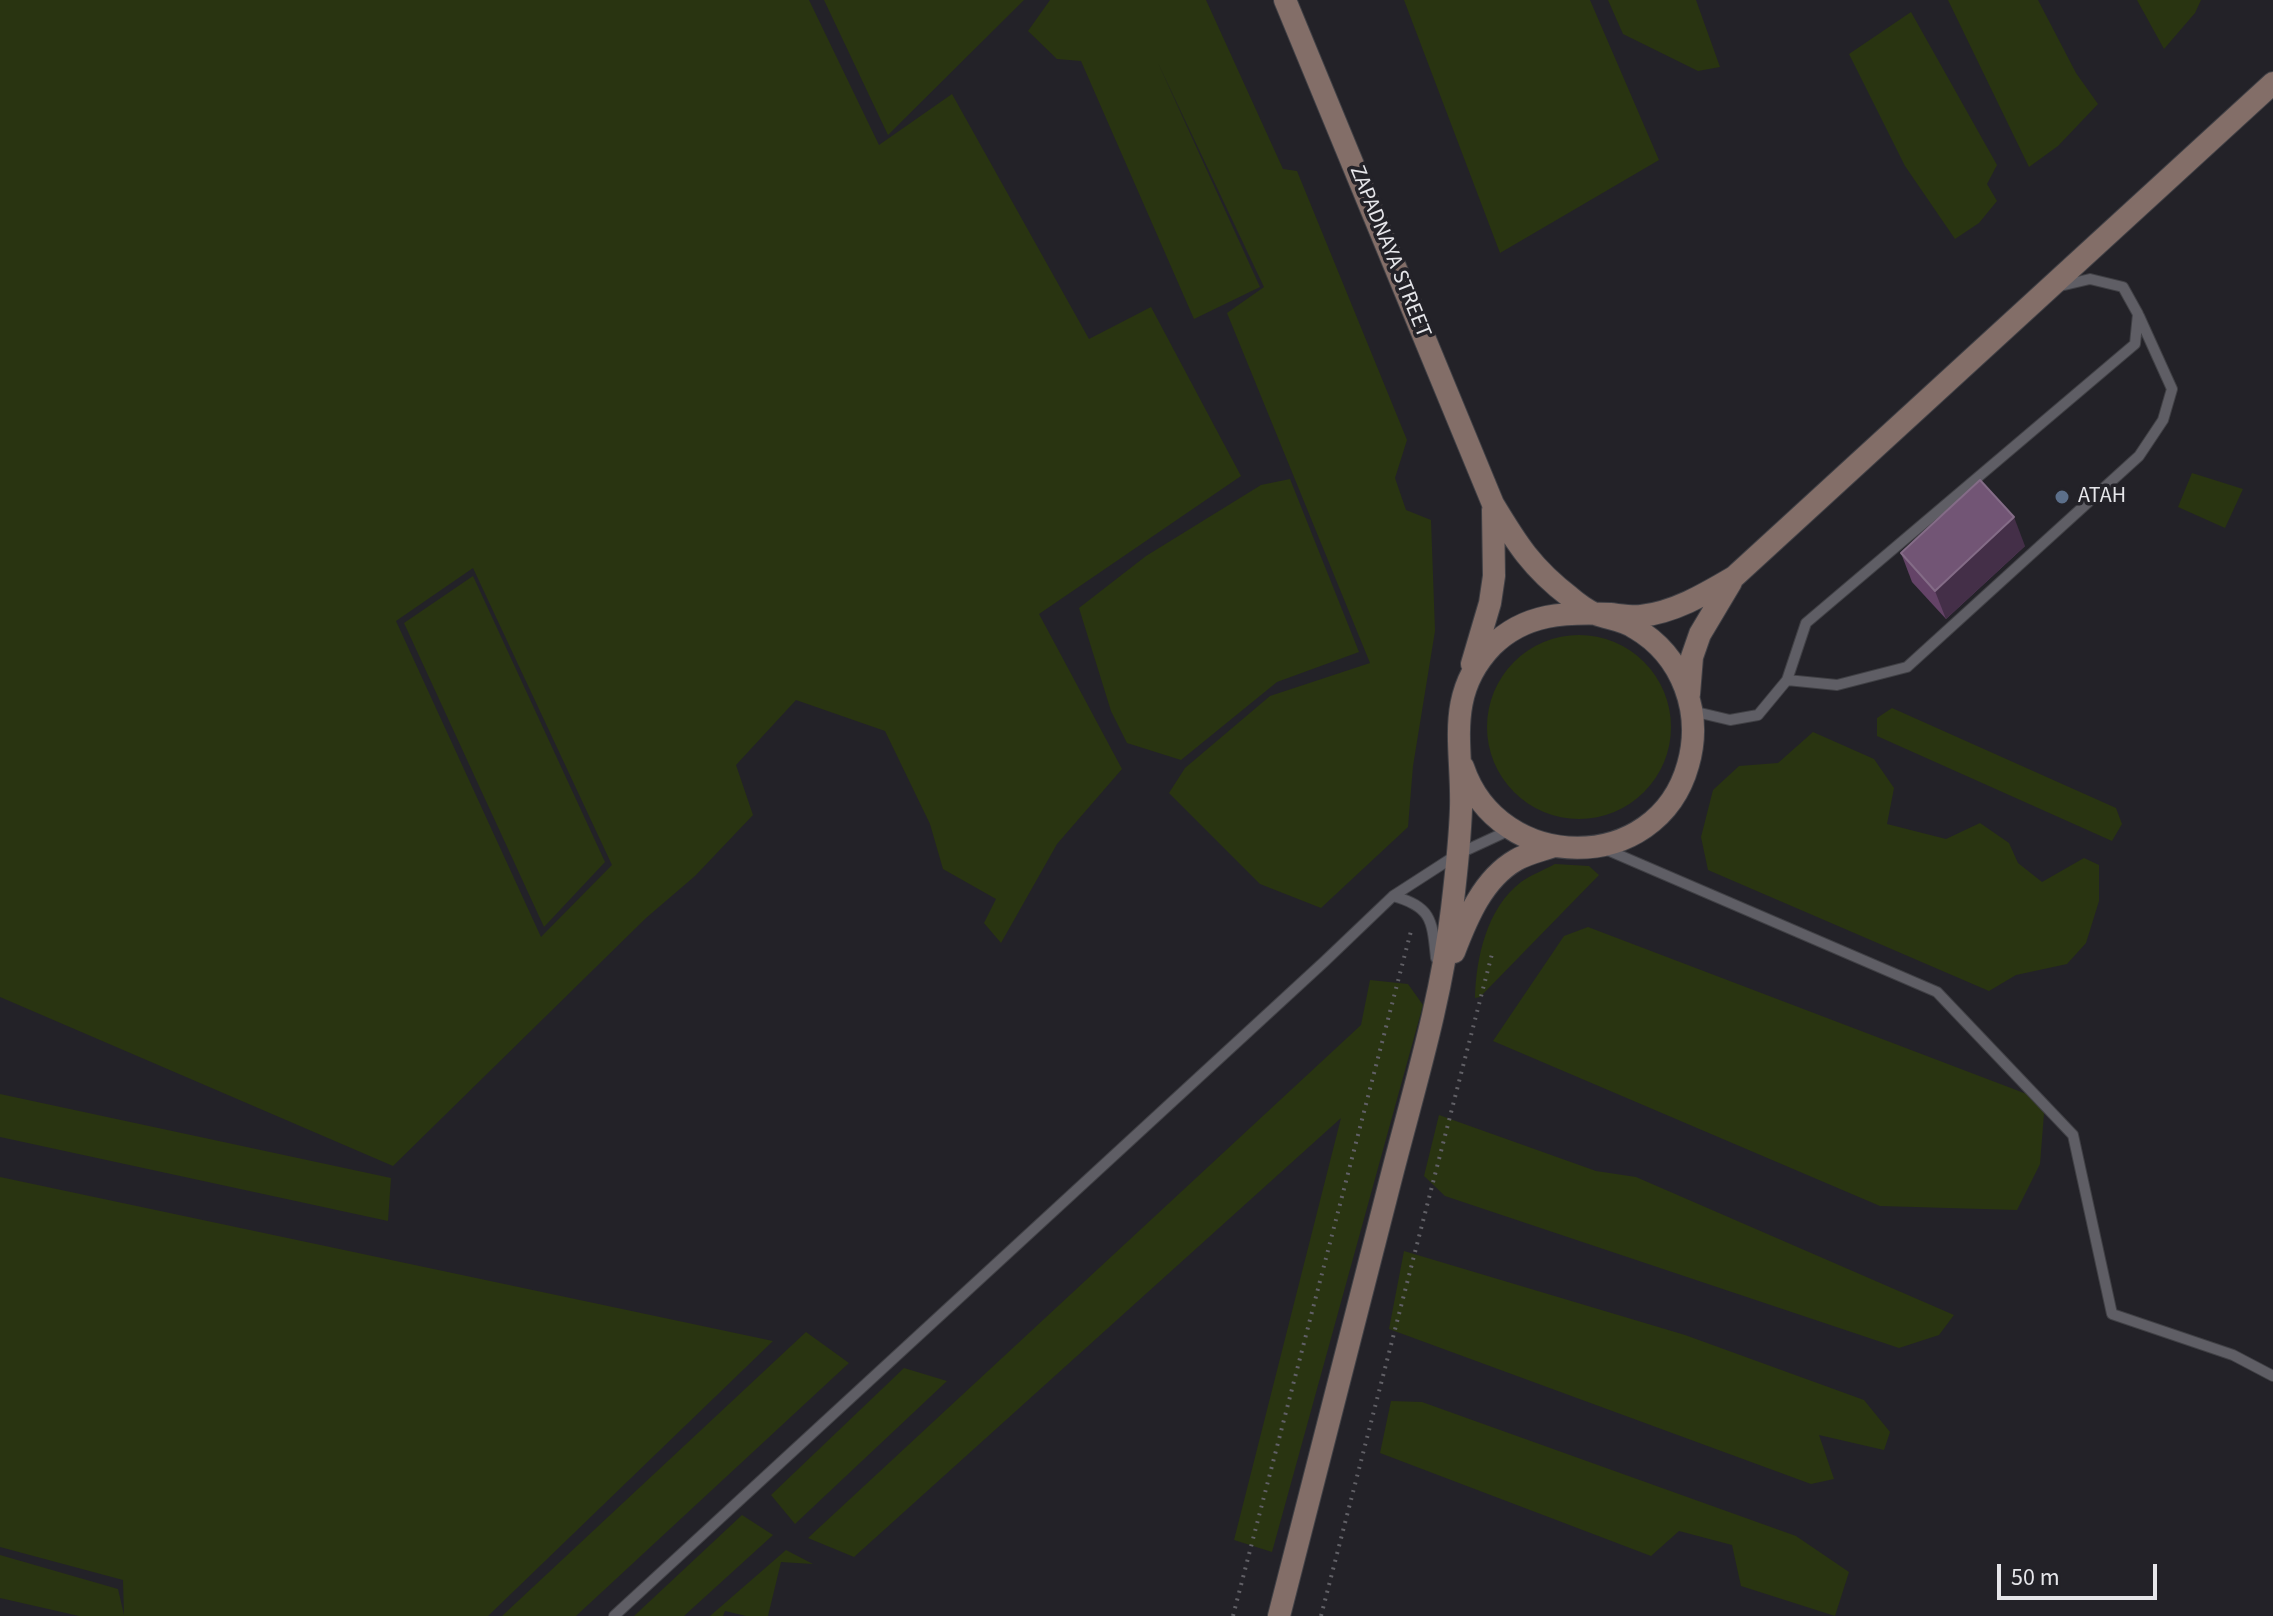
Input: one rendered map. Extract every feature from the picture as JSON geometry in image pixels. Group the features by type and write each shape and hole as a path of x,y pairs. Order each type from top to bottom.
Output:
{"main road":[{"name":"ZAPADNAYA STREET","path":"1285,0 1493,504 1529,562 1569,597 1594,613"},
{"path":"1279,1616 1440,989 1458,854 1460,758 1457,730 1461,701 1479,661 1510,631 1550,614 1594,613 1640,617 1698,599 1734,577 2273,83"},
{"name":"ZAPADNAYA STREET","path":"1461,701 1490,603 1495,546 1493,504"},
{"path":"1460,758 1468,780 1493,816 1510,830 1530,840 1551,847 1575,849 1623,839 1644,827 1663,810 1678,790 1688,768 1693,744 1690,703 1692,657 1700,634 1734,577"},
{"path":"1594,613 1615,618 1653,640 1668,656 1690,703"},
{"path":"1440,989 1473,907 1493,879 1518,858 1551,847"}],"lane":[{"path":"1787,680 1837,685 1907,667 2139,456 2163,420 2172,389 2123,287 2090,279 2047,289"},
{"path":"1690,703 1730,720 1758,715 1787,680 1806,623 2135,344 2138,314"},
{"path":"614,1616 1393,896 1458,854 1510,830"},
{"path":"1600,846 1937,992 2073,1135 2112,1314 2233,1355 2273,1376"},
{"path":"1393,896 1416,902 1426,912 1434,939 1440,989"}],"path":[{"path":"1233,1616 1411,931"},
{"path":"1321,1616 1492,954"}],"green space":[{"path":"0,0 809,0 879,145 952,94 1089,339 1151,307 1241,476 1039,614 1122,769 1057,844 1001,943 984,923 996,899 943,869 930,824 885,731 796,700 736,765 753,815 695,876 646,918 393,1166 0,997","holes":["473,568 612,865 541,937 396,621"]},
{"path":"824,0 1024,0 888,135"},
{"path":"1050,0 1206,0 1283,169 1297,171 1407,440 1395,478 1406,510 1431,520 1435,631 1413,766 1408,827 1321,908 1260,884 1169,793 1185,768 1270,696 1370,663 1227,313 1264,287 1158,63 1260,287 1194,319 1081,61 1057,59 1028,31"},
{"path":"1404,0 1590,0 1659,160 1500,253"},
{"path":"1608,0 1696,0 1720,67 1698,71 1623,34"},
{"path":"1948,0 2038,0 2076,73 2098,104 2058,146 2029,167"},
{"path":"2137,0 2201,0 2195,13 2164,49"},
{"path":"1911,12 1997,165 1987,184 1997,201 1979,223 1955,239 1905,166 1849,54"},
{"path":"2192,473 2243,489 2225,528 2178,507"},
{"path":"1290,479 1359,652 1277,682 1181,760 1127,743 1111,711 1079,608 1146,556 1261,485"},
{"path":"473,576 605,862 544,927 404,623"},
{"path":"1579,635 1614,642 1644,662 1664,692 1671,727 1664,762 1644,792 1614,812 1579,819 1544,812 1514,792 1494,762 1487,727 1494,692 1514,662 1544,642"},
{"path":"1892,708 2116,808 2122,824 2112,841 1877,736 1877,718"},
{"path":"1813,732 1874,759 1894,788 1887,824 1946,839 1980,823 2009,843 2018,863 2042,882 2084,858 2099,865 2099,901 2086,943 2067,964 2016,975 1989,991 1708,870 1701,837 1713,790 1739,766 1778,763"},
{"path":"1555,864 1589,866 1599,875 1480,997 1475,998 1481,950 1500,905 1521,882"},
{"path":"1588,927 2045,1101 2040,1164 2017,1210 1880,1206 1493,1041 1564,936"},
{"path":"1370,980 1408,984 1423,1005 1272,1552 1234,1540 1341,1118 854,1557 808,1538 1361,1025"},
{"path":"0,1094 391,1178 388,1221 0,1137"},
{"path":"1439,1115 1596,1171 1636,1177 1954,1315 1939,1335 1899,1348 1445,1196 1424,1176"},
{"path":"0,1177 773,1341 488,1616 79,1616 0,1598 0,1555 118,1589 124,1615 123,1580 0,1547"},
{"path":"1404,1251 1685,1335 1864,1400 1890,1432 1884,1450 1819,1435 1834,1479 1811,1484 1389,1329"},
{"path":"806,1332 849,1363 576,1616 502,1616"},
{"path":"904,1368 947,1381 795,1524 771,1495"},
{"path":"1391,1401 1422,1402 1796,1536 1849,1572 1835,1616 1741,1586 1732,1545 1679,1531 1651,1556 1380,1453"},
{"path":"742,1515 773,1535 684,1616 634,1616"},
{"path":"786,1550 813,1564 781,1562 768,1616 746,1616 725,1611 723,1616 710,1616"}],"building":[{"path":"1980,480 2014,517 1935,591 1901,553"}],"place":[{"name":"АТАН","path":"2062,497"}]}
